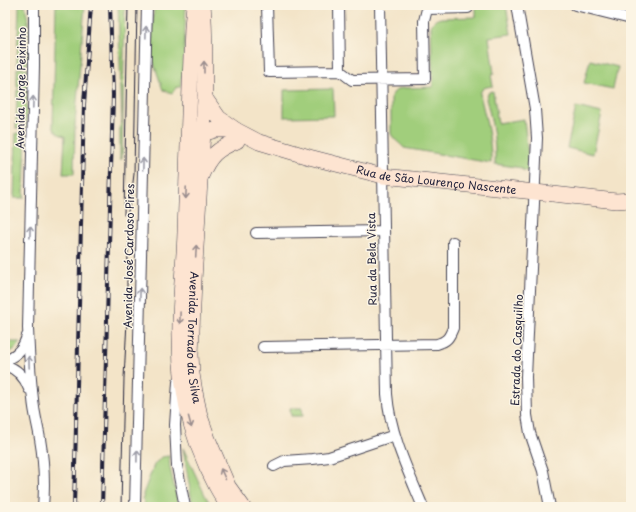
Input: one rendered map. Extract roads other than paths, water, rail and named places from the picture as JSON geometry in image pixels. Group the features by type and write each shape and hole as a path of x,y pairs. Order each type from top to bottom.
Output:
{"main road":[{"name":"Avenida Torrado da Silva","path":"194,5 180,313 180,356 186,407 197,444 208,471 228,507"},
{"name":"Avenida Torrado da Silva","path":"203,5 205,25 205,98 199,180 191,355 193,380 200,416 228,486 243,507"},
{"name":"Rua de São Lourenço Nascente","path":"205,98 218,118 237,136"},
{"path":"187,154 192,144 202,134 189,121"},
{"name":"Rua de São Lourenço Nascente","path":"202,134 215,130 309,157 383,176 624,200 631,206"},
{"path":"199,180 210,159 217,151 237,136"}],"street":[{"name":"Avenida Jorge Peixinho","path":"34,5 28,328 29,367 43,462 43,507"},
{"name":"Avenida José Cardoso Pires","path":"135,507 147,5"},
{"path":"267,5 269,72 340,71 352,80 425,79 424,21 427,7 468,8 468,5"},
{"path":"339,5 340,71"},
{"name":"Rua da Bela Vista","path":"380,5 388,403 395,435 422,507"},
{"name":"Estrada do Casquilho","path":"517,5 535,108 537,138 526,377 527,415 530,433 542,471 550,507"},
{"path":"575,5 586,6 631,19"},
{"path":"256,233 384,231"},
{"path":"263,347 437,344 444,342 450,336 453,328 453,242"},
{"path":"5,360 16,354 22,348 26,340 28,328"},
{"path":"180,356 175,425 177,466 186,507"},
{"path":"5,365 17,371 25,380 33,400"},
{"path":"274,466 284,461 329,457 395,435"}],"tram line":[{"path":"124,215 128,5"},
{"path":"121,507 127,321 128,211 134,174 137,5"}],"railway":[{"path":"74,507 84,104 91,5"},
{"path":"102,507 113,95 110,5"}]}
